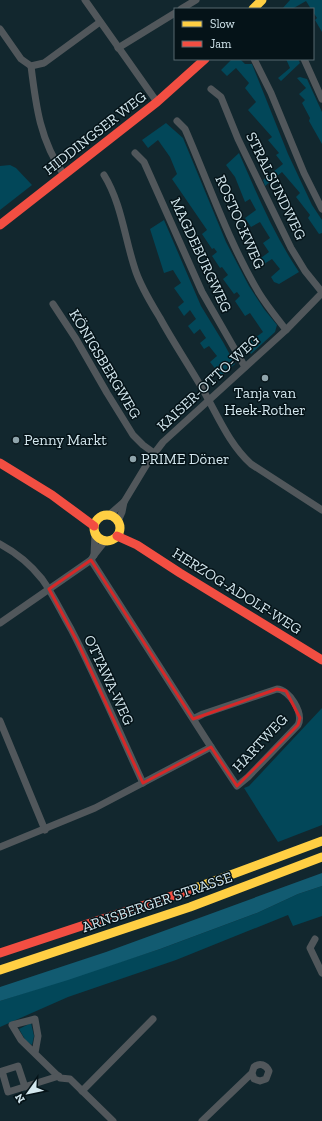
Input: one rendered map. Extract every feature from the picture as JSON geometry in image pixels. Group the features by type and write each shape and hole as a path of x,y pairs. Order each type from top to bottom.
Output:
{"main road":[{"path":"254,8 262,0"},
{"name":"HIDDINGSER WEG","path":"0,225 157,102 204,60"},
{"path":"0,463 68,507 86,521 95,530 101,540 105,541 114,539 119,529"},
{"path":"68,507 98,518 109,515"},
{"name":"HERZOG-ADOLF-WEG","path":"109,515 113,516 119,529 137,545 322,660"},
{"path":"95,530 98,518"},
{"name":"ARNSBERGER STRASSE","path":"0,953 184,892 322,841"},
{"name":"ARNSBERGER STRASSE","path":"0,970 190,907 322,857"}],"street":[{"path":"85,0 157,102"},
{"path":"184,8 196,0"},
{"path":"118,48 174,14"},
{"path":"0,30 21,59 32,66 44,63 100,22"},
{"path":"254,60 271,93 304,174 322,209"},
{"path":"304,60 322,98"},
{"path":"32,66 39,121 54,161 64,175"},
{"name":"STRALSUNDWEG","path":"211,89 222,97 238,139 291,248 305,271 322,293"},
{"name":"ROSTOCKWEG","path":"177,121 185,129 230,238 244,266 264,301 286,330"},
{"name":"MAGDEBURGWEG","path":"135,153 144,162 202,292 245,367"},
{"path":"104,175 110,186 140,283 231,441 243,457 262,473 322,510"},
{"name":"KAISER-OTTO-WEG","path":"109,515 124,502 154,452 286,330 322,293"},
{"name":"KÖNIGSBERGWEG","path":"53,304 76,339 133,435 143,445 154,452"},
{"name":"KAISER-OTTO-WEG","path":"119,529 124,502"},
{"path":"93,557 95,530"},
{"path":"0,623 93,557 105,541"},
{"name":"OTTAWA-WEG","path":"0,544 14,553 34,570 49,589 78,643 143,783"},
{"name":"HARTWEG","path":"93,557 193,719 211,748 237,786 248,778 298,725 300,714 286,691 277,688 203,714 193,719"},
{"path":"0,721 45,830"},
{"path":"0,847 45,830 95,808 211,748"},
{"path":"315,939 310,948 322,973"},
{"path":"35,1053 38,1036 35,1019 12,1025 21,1040 59,1076 70,1079 113,1121"},
{"path":"82,1091 153,1019"},
{"path":"202,1121 252,1073"},
{"path":"25,1087 59,1076"}],"highlighted area":[{"path":"91,560 193,719 277,689 286,691 300,718 298,725 237,786 211,747 143,783 78,643 49,589"}],"shaded area":[{"path":"290,0 322,0 322,32 315,20 317,18 314,14 314,8 310,8 306,1 294,8 283,8"},
{"path":"231,60 241,60 245,64 252,64 288,154 312,205 322,220 322,233 319,234 308,218 310,215 296,197 300,193 282,172 265,186 263,180 283,164 276,155 279,153 268,140 272,137 248,110 256,102 245,88 249,83 236,68 227,76 221,70"},
{"path":"286,60 298,60 300,63 281,81 278,78 290,68"},
{"path":"300,77 307,79 322,112 322,144 309,121 310,118 302,103 305,100 299,94 306,88 297,78"},
{"path":"166,123 183,138 226,242 249,286 264,309 277,325 275,332 251,354 245,345 263,332 250,313 245,316 235,301 240,296 237,292 234,294 223,279 228,275 222,267 220,268 212,256 217,252 214,248 212,249 202,234 207,230 172,179 177,174 170,157 158,140 148,148 142,140"},
{"path":"239,153 274,229 299,272 279,284 274,282 271,277 280,269 272,259 264,264 261,258 269,252 263,243 270,238 260,222 251,227 245,218 256,210 250,199 245,202 235,177 226,165"},
{"path":"10,165 16,168 32,185 0,210 0,166"},
{"path":"164,220 201,306 235,364 221,376 210,362 217,356 209,346 204,349 200,343 206,338 200,329 194,334 188,326 196,319 190,310 184,316 178,307 184,302 174,288 181,283 173,270 164,273 150,229"},
{"path":"322,708 322,825 278,842 244,788 249,786"},
{"path":"322,873 322,886 298,894 257,913 160,949 0,1001 0,987 106,952"},
{"path":"322,886 322,916 293,926 288,915 176,960 68,997 0,1027 0,1001 160,949 257,913 298,894"},
{"path":"31,1023 34,1036 32,1045 26,1041 19,1029"}],"traffic: slow":[{"path":"254,8 262,0"},
{"path":"107,515 116,519 120,528 116,537 107,541 98,537 94,528 98,519 107,515"},
{"path":"190,890 322,841"},
{"path":"0,970 190,907 322,857"}],"traffic: jam":[{"path":"0,225 157,102 204,60"},
{"path":"0,463 52,495 94,526"},
{"path":"117,536 137,545 322,660"},
{"path":"0,953 190,890"}],"place":[{"name":"Tanja van Heek-Rother","path":"265,378"},
{"name":"Penny Markt","path":"16,440"},
{"name":"PRIME Döner","path":"133,459"}]}
